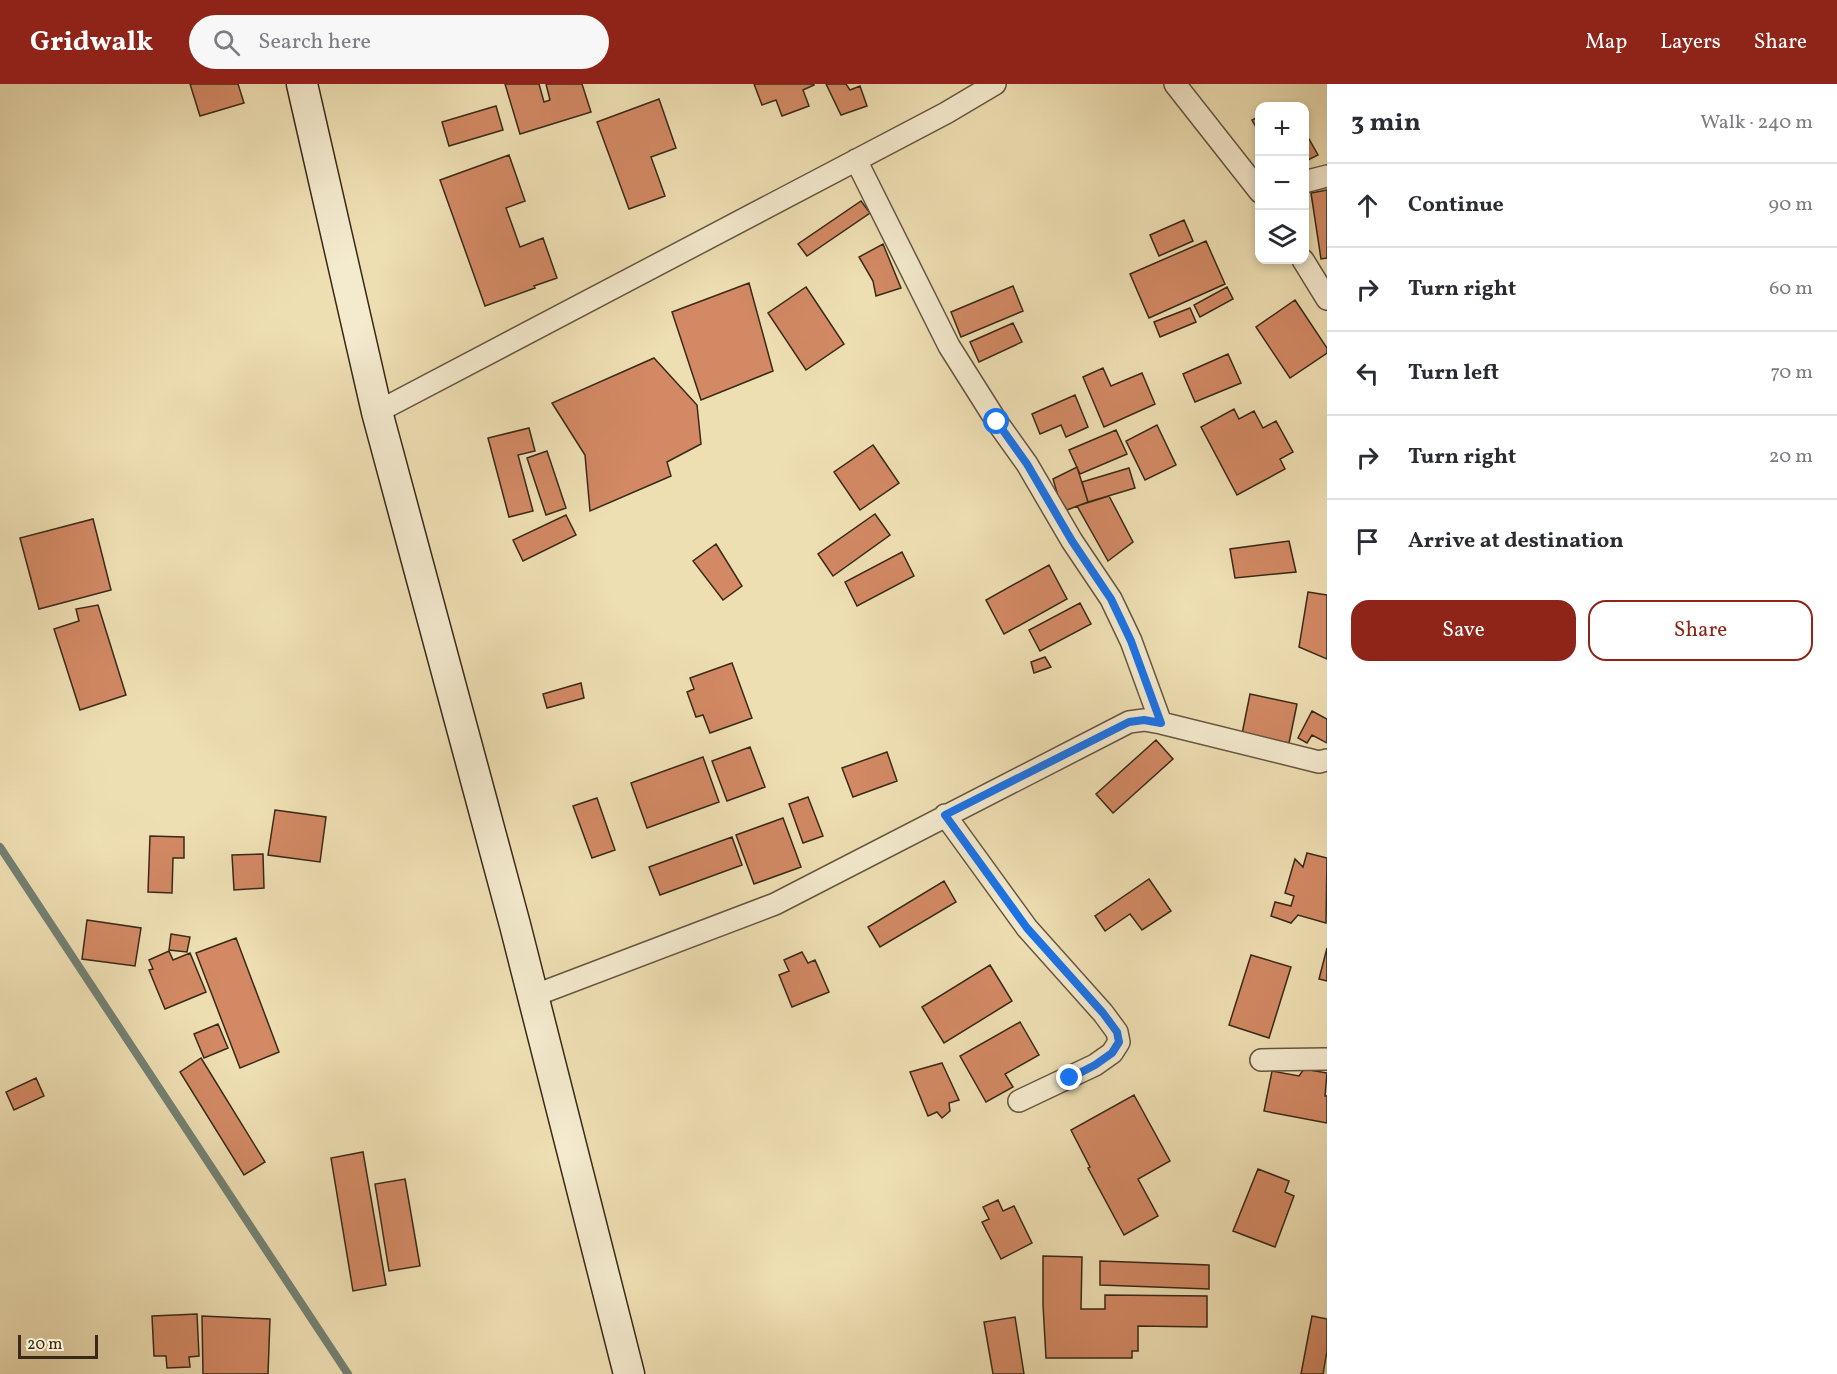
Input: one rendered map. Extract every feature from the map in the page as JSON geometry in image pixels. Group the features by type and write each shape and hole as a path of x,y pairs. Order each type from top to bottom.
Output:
{"street":[{"path":"302,84 377,412 533,996 629,1374"},
{"path":"377,412 856,160 995,84"},
{"path":"1175,84 1255,186"},
{"path":"856,160 949,346 997,422 1027,464 1072,541 1111,599 1131,641 1161,723"},
{"path":"1309,181 1327,176"},
{"path":"1305,264 1327,299"},
{"path":"533,996 775,904 1129,722 1144,720 1161,723 1319,762 1327,760"},
{"path":"945,815 1027,928 1103,1013 1117,1032 1119,1042 1112,1053 1095,1065 1019,1101"},
{"path":"1261,1060 1327,1059"}],"building":[{"path":"190,84 238,84 244,103 200,116"},
{"path":"505,84 539,84 544,102 550,100 546,84 582,84 591,112 520,134"},
{"path":"754,84 814,85 803,90 809,106 782,116 776,100 762,105"},
{"path":"826,84 846,84 850,90 860,86 867,106 841,115"},
{"path":"659,99 676,148 651,157 665,196 629,209 597,122"},
{"path":"496,106 503,130 449,146 442,122"},
{"path":"1309,139 1318,155 1309,160"},
{"path":"509,155 525,201 506,208 520,247 543,238 557,278 485,306 440,180"},
{"path":"1327,190 1327,258 1321,259 1311,193"},
{"path":"861,201 870,213 807,256 798,244"},
{"path":"1184,220 1193,241 1159,256 1150,235"},
{"path":"1206,241 1225,284 1149,318 1130,274"},
{"path":"883,244 901,288 876,296 873,281 859,257"},
{"path":"749,283 773,371 701,400 672,312"},
{"path":"1013,286 1023,311 961,337 951,312"},
{"path":"806,287 844,344 806,370 768,313"},
{"path":"1227,287 1233,299 1200,317 1194,305"},
{"path":"1295,300 1327,348 1327,353 1290,378 1256,327"},
{"path":"1190,308 1196,322 1160,337 1154,322"},
{"path":"1013,323 1022,342 979,362 970,342"},
{"path":"1228,354 1241,383 1195,402 1183,374"},
{"path":"654,358 697,405 701,444 667,462 671,476 590,511 585,455 552,403"},
{"path":"1103,368 1111,386 1142,373 1155,404 1104,427 1083,377"},
{"path":"1075,395 1088,427 1066,437 1061,425 1040,434 1032,414"},
{"path":"1234,409 1239,419 1254,411 1263,428 1276,421 1293,452 1280,459 1285,469 1237,495 1201,427"},
{"path":"1157,425 1176,465 1145,480 1126,441"},
{"path":"529,428 535,451 518,455 533,511 509,517 488,438"},
{"path":"1116,430 1127,454 1080,474 1069,450"},
{"path":"873,445 899,483 860,510 834,472"},
{"path":"547,451 566,508 546,515 527,458"},
{"path":"1077,467 1088,502 1067,510 1058,496 1053,479"},
{"path":"1129,468 1135,488 1088,502 1082,482"},
{"path":"1109,496 1133,542 1108,561 1077,506"},
{"path":"875,514 890,535 833,576 818,554"},
{"path":"566,515 576,535 523,561 513,540"},
{"path":"93,519 111,590 39,609 20,538"},
{"path":"1289,541 1296,572 1235,578 1230,549"},
{"path":"716,544 742,586 723,600 693,561"},
{"path":"902,552 914,576 857,606 845,582"},
{"path":"1049,565 1067,599 1004,634 986,600"},
{"path":"1308,592 1327,595 1327,659 1299,647"},
{"path":"1080,603 1091,624 1040,651 1029,630"},
{"path":"98,605 126,695 80,710 54,629 79,621 76,609"},
{"path":"1045,657 1051,667 1034,673 1031,662"},
{"path":"732,663 752,718 710,733 703,715 696,717 687,692 694,689 690,678"},
{"path":"581,683 584,698 547,708 543,694"},
{"path":"1250,694 1297,704 1289,743 1242,734"},
{"path":"1312,711 1327,719 1327,743 1312,735 1307,743 1298,738"},
{"path":"1156,740 1173,759 1113,813 1096,794"},
{"path":"750,747 765,787 727,801 712,761"},
{"path":"887,752 897,781 853,797 842,768"},
{"path":"703,757 719,802 647,828 631,783"},
{"path":"808,797 823,836 803,843 789,804"},
{"path":"597,798 615,850 592,858 573,806"},
{"path":"275,810 326,817 320,862 268,855"},
{"path":"783,818 801,867 754,884 736,835"},
{"path":"150,836 184,837 184,858 173,858 172,893 148,892"},
{"path":"732,837 742,865 660,895 649,867"},
{"path":"1307,853 1327,858 1326,923 1298,915 1291,923 1271,916 1275,902 1291,906 1294,896 1285,893 1295,859 1303,867"},
{"path":"263,854 264,888 234,890 232,855"},
{"path":"1149,879 1171,911 1142,930 1130,914 1105,931 1095,916"},
{"path":"944,881 956,902 880,947 868,927"},
{"path":"87,920 141,928 135,966 82,959"},
{"path":"171,934 190,937 187,952 169,950"},
{"path":"236,938 279,1052 240,1068 196,953"},
{"path":"1327,948 1327,981 1319,979"},
{"path":"169,951 173,960 190,953 206,992 165,1009 149,970 153,969 149,960"},
{"path":"802,952 808,963 815,960 829,992 792,1007 779,975 789,971 784,960"},
{"path":"1251,955 1291,967 1269,1038 1229,1025"},
{"path":"990,965 1012,1001 944,1043 922,1007"},
{"path":"1020,1022 1039,1055 1005,1074 1013,1087 986,1102 960,1056"},
{"path":"218,1024 228,1048 204,1058 194,1034"},
{"path":"201,1058 265,1162 244,1175 180,1072"},
{"path":"942,1063 959,1100 949,1103 950,1111 942,1118 937,1112 928,1116 910,1072"},
{"path":"1304,1069 1327,1073 1325,1096 1327,1096 1327,1123 1264,1111 1272,1071 1299,1076"},
{"path":"36,1078 44,1096 14,1110 6,1092"},
{"path":"1134,1095 1170,1161 1138,1179 1158,1216 1124,1235 1088,1168 1090,1167 1071,1130"},
{"path":"363,1152 386,1285 353,1291 331,1158"},
{"path":"1258,1169 1289,1181 1285,1192 1294,1196 1275,1247 1233,1231"},
{"path":"405,1179 420,1266 389,1271 375,1184"},
{"path":"998,1200 1003,1211 1014,1206 1032,1243 1001,1259 982,1222 989,1219 983,1207"},
{"path":"1043,1256 1082,1257 1081,1309 1105,1309 1105,1295 1207,1296 1207,1327 1138,1326 1138,1351 1132,1351 1132,1358 1046,1358"},
{"path":"1100,1261 1209,1265 1209,1289 1100,1285"},
{"path":"197,1314 199,1356 189,1357 190,1367 167,1368 166,1356 154,1356 152,1316"},
{"path":"202,1316 270,1319 268,1374 203,1374"},
{"path":"1312,1316 1327,1319 1327,1351 1323,1374 1301,1374"},
{"path":"1015,1317 1024,1374 993,1374 984,1322"}],"waterway":[{"path":"0,847 348,1374"}],"route":[{"path":"997,422 1027,464 1072,541 1111,599 1131,641 1161,723 1144,720 1129,722 945,815 1027,928 1103,1013 1117,1032 1119,1042 1112,1053 1070,1078"}]}
